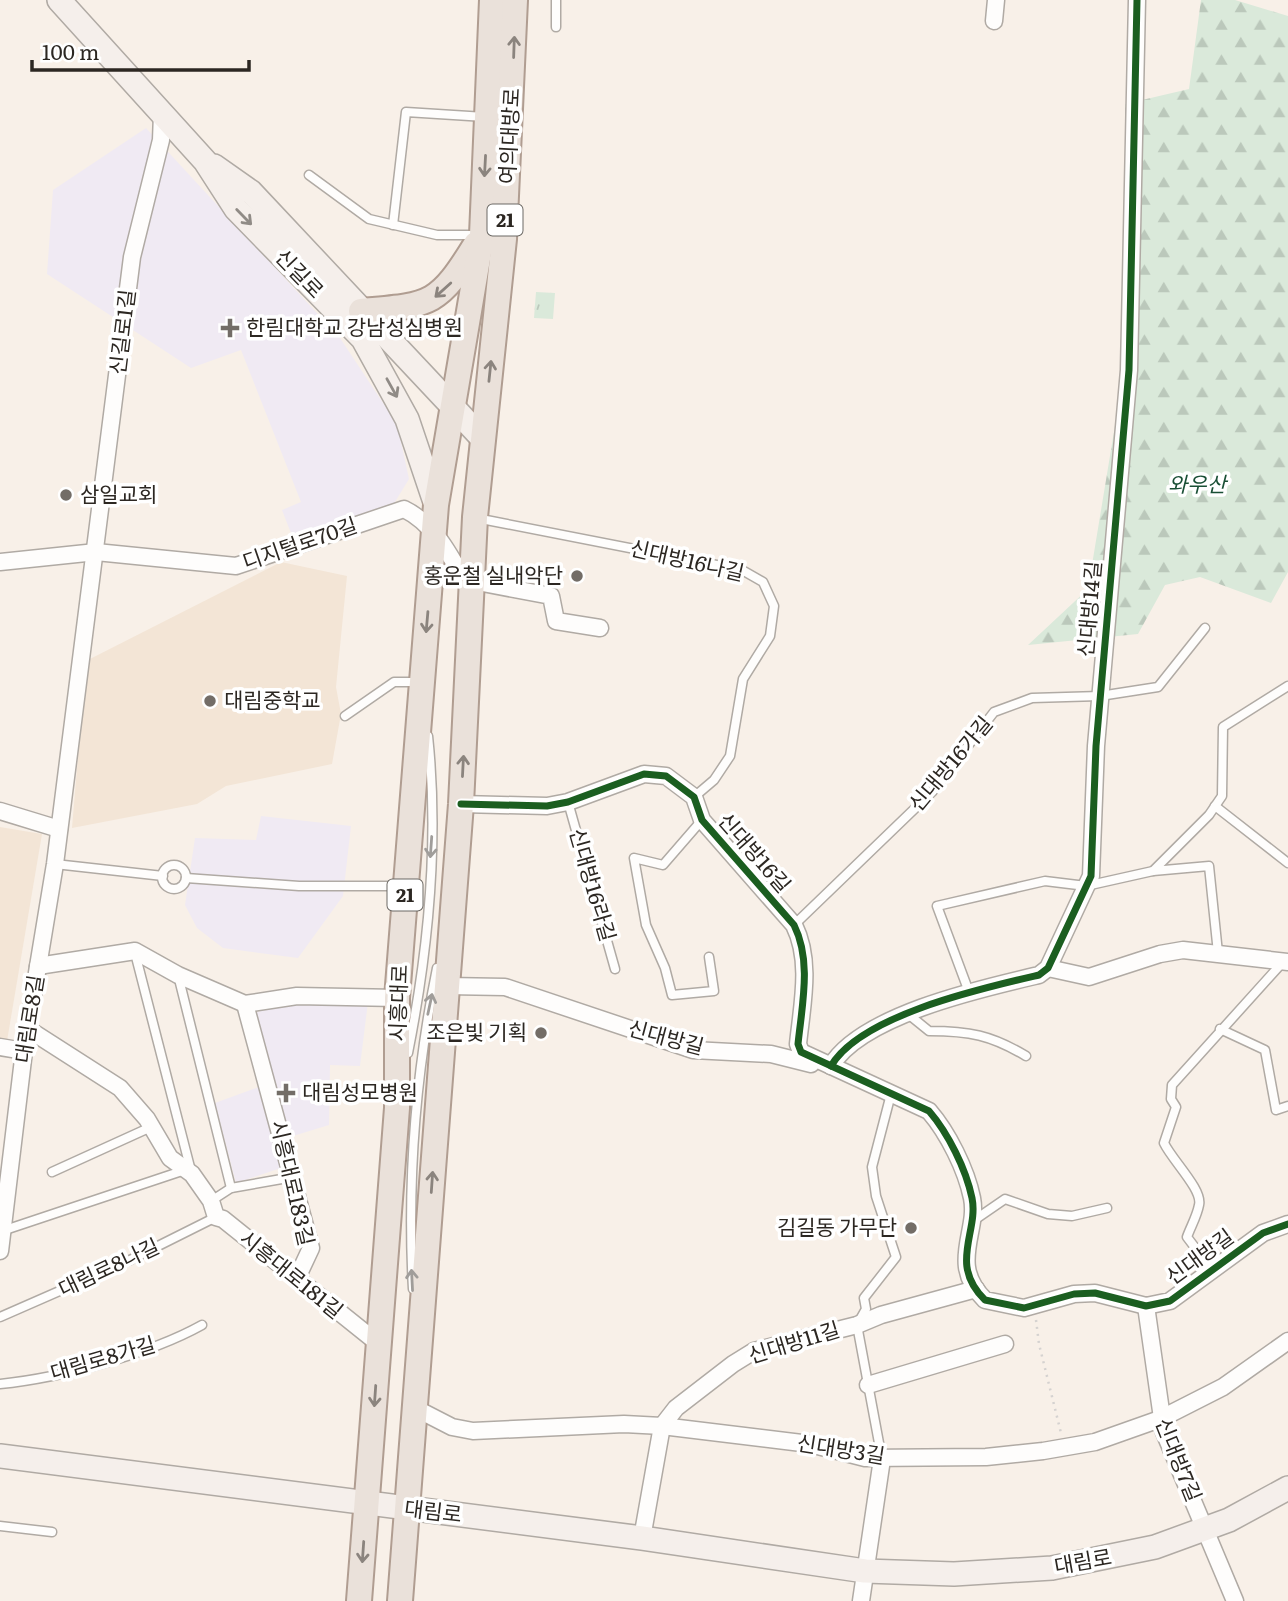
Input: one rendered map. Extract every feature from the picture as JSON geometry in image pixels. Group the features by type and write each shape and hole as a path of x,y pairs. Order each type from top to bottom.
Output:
{"main road":[{"name":"신길로","path":"59,0 205,161 251,192 353,316 451,412 483,439"},
{"name":"여의대방로","path":"451,412 464,351 482,235 492,0"},
{"name":"여의대방로","path":"483,439 504,239 515,0"},
{"path":"353,316 412,307 430,301 455,278 482,235"},
{"name":"신길로","path":"353,316 363,339 393,388 415,438 436,505"},
{"name":"시흥대로","path":"359,1601 397,1108 397,998 436,505 451,412"},
{"path":"400,1601 461,804 475,517 483,439"},
{"name":"대림로","path":"0,1456 642,1538 865,1571 986,1573 1052,1568 1144,1550 1207,1529 1288,1488"}],"street":[{"path":"994,21 996,0"},
{"name":"신대방14길","path":"1048,968 1091,876 1100,696 1129,370 1137,0"},
{"name":"신길로1길","path":"96,552 132,257 161,140 162,114"},
{"name":"디지털로70길","path":"0,562 96,552 236,566 404,509 419,518 434,534 472,588"},
{"name":"대림로8길","path":"0,1251 2,1210 27,1029 55,864 96,552"},
{"path":"472,588 551,596 556,621 600,628"},
{"path":"461,804 547,806 568,802 644,774 666,776 694,797"},
{"name":"신대방16길","path":"694,797 702,820 793,925 802,942 805,958 799,1044 807,1055 831,1066"},
{"path":"0,811 59,829"},
{"path":"831,1066 841,1049 908,1014 970,992 1039,975 1048,968 1089,977 1160,954 1184,950 1285,962"},
{"path":"38,965 135,951 178,975 245,1004 297,996 397,998"},
{"name":"신대방길","path":"447,986 505,987 693,1050 771,1054 831,1066 929,1111 940,1124 973,1200 965,1253 976,1289"},
{"name":"시흥대로183길","path":"245,1004 311,1248 297,1278"},
{"name":"시흥대로181길","path":"27,1029 120,1088 152,1127 170,1158 189,1172 214,1209 379,1344"},
{"path":"0,1046 24,1051"},
{"name":"신대방길","path":"1146,1306 1170,1301 1263,1233 1288,1224"},
{"path":"976,1289 985,1300 1024,1308 1074,1294 1095,1293 1146,1306"},
{"name":"신대방11길","path":"662,1426 676,1408 754,1351 858,1325 881,1315 976,1289"},
{"name":"신대방7길","path":"1146,1306 1160,1419 1235,1601"},
{"name":"신대방3길","path":"415,1408 452,1427 473,1431 624,1424 749,1435 810,1444 865,1458 986,1457 1095,1442 1160,1419 1223,1387 1288,1341"},
{"path":"868,1385 1005,1344"},
{"path":"642,1538 662,1426"},
{"path":"861,1601 881,1458"}],"lane":[{"path":"556,0 556,27"},
{"path":"393,225 406,112 488,117"},
{"path":"309,175 369,219 437,235 482,235"},
{"name":"신대방16나길","path":"475,517 743,570 763,582 774,606 771,636 743,679 730,756 714,780 694,797"},
{"name":"신대방16가길","path":"793,925 846,878 933,790 994,712 1032,698 1100,696 1158,687 1205,628"},
{"path":"345,716 394,682 422,682 434,792 421,988 397,1108"},
{"path":"1153,871 1222,796 1223,727 1288,686"},
{"name":"신대방16라길","path":"568,802 615,969"},
{"path":"1215,806 1288,863"},
{"path":"702,820 663,865 634,858 646,925 665,968 672,995 713,991 709,957"},
{"path":"55,864 163,876"},
{"path":"174,866 184,870 186,878 183,885 172,889 165,884 163,876 167,868 174,866"},
{"path":"970,992 937,906 1045,881 1086,886 1153,871 1209,866 1219,953"},
{"path":"186,878 299,886 406,886"},
{"path":"417,1372 410,1226 423,1045 455,883"},
{"path":"2,1231 189,1172 135,951"},
{"path":"1212,1271 1187,1237 1200,1203 1198,1191 1171,1158 1164,1143 1176,1107 1171,1099 1172,1085 1220,1029 1254,998 1285,962"},
{"path":"178,975 232,1188"},
{"path":"908,1014 929,1031 969,1031 989,1037 1026,1056"},
{"path":"1220,1029 1265,1050 1276,1110 1288,1106"},
{"path":"881,1458 858,1325 866,1309 864,1298 896,1257 876,1196 872,1167 891,1094"},
{"path":"52,1171 152,1127"},
{"path":"214,1209 232,1188 293,1177"},
{"path":"971,1222 1005,1199 1048,1214 1072,1216 1107,1208"},
{"name":"대림로8나길","path":"0,1317 128,1261 214,1209"},
{"name":"대림로8가길","path":"0,1384 125,1356 202,1325"},
{"path":"0,1526 52,1532"}],"path":[{"path":"1035,1307 1039,1344 1064,1447"}],"shaded area":[{"name":"한림대학교 강남성심병원","path":"146,128 340,338 397,424 409,479 387,515 294,541 282,510 301,502 241,350 191,368 47,274 53,190"},
{"name":"대림중학교","path":"281,562 347,576 336,687 341,714 332,764 226,786 197,804 72,828 86,661"},
{"path":"261,816 351,826 343,896 298,958 223,948 197,928 185,905 195,838 256,840"},
{"path":"0,827 42,834 7,1041 0,1040"},
{"name":"대림성모병원","path":"297,1002 368,1002 360,1066 330,1065 329,1125 280,1140 287,1166 236,1183 215,1103 270,1083 253,1013"}],"green space":[{"name":"와우산","path":"1201,0 1235,0 1288,16 1288,572 1271,603 1200,577 1165,585 1138,634 1028,645 1088,589 1125,365 1125,104 1189,89"},
{"path":"536,292 555,293 553,319 534,318"}],"cycle path":[{"path":"831,1066 846,1048 868,1032 895,1018 956,996 1039,975 1048,968 1091,876 1096,746 1129,370 1137,0"},
{"path":"461,804 547,806 568,802 644,774 666,776 694,797 702,820 794,925 800,939 804,968 798,1044 801,1052 929,1111 949,1141 961,1164 972,1198 972,1223 966,1261 968,1274 985,1300 1024,1308 1074,1294 1095,1293 1146,1306 1170,1301 1263,1233 1288,1224"}],"place":[{"name":"한림대학교 강남성심병원","path":"230,328"},
{"name":"삼일교회","path":"66,495"},
{"name":"홍운철 실내악단","path":"577,576"},
{"name":"대림중학교","path":"210,701"},
{"name":"조은빛 기획","path":"541,1033"},
{"name":"대림성모병원","path":"286,1093"},
{"name":"김길동 가무단","path":"911,1228"}]}
